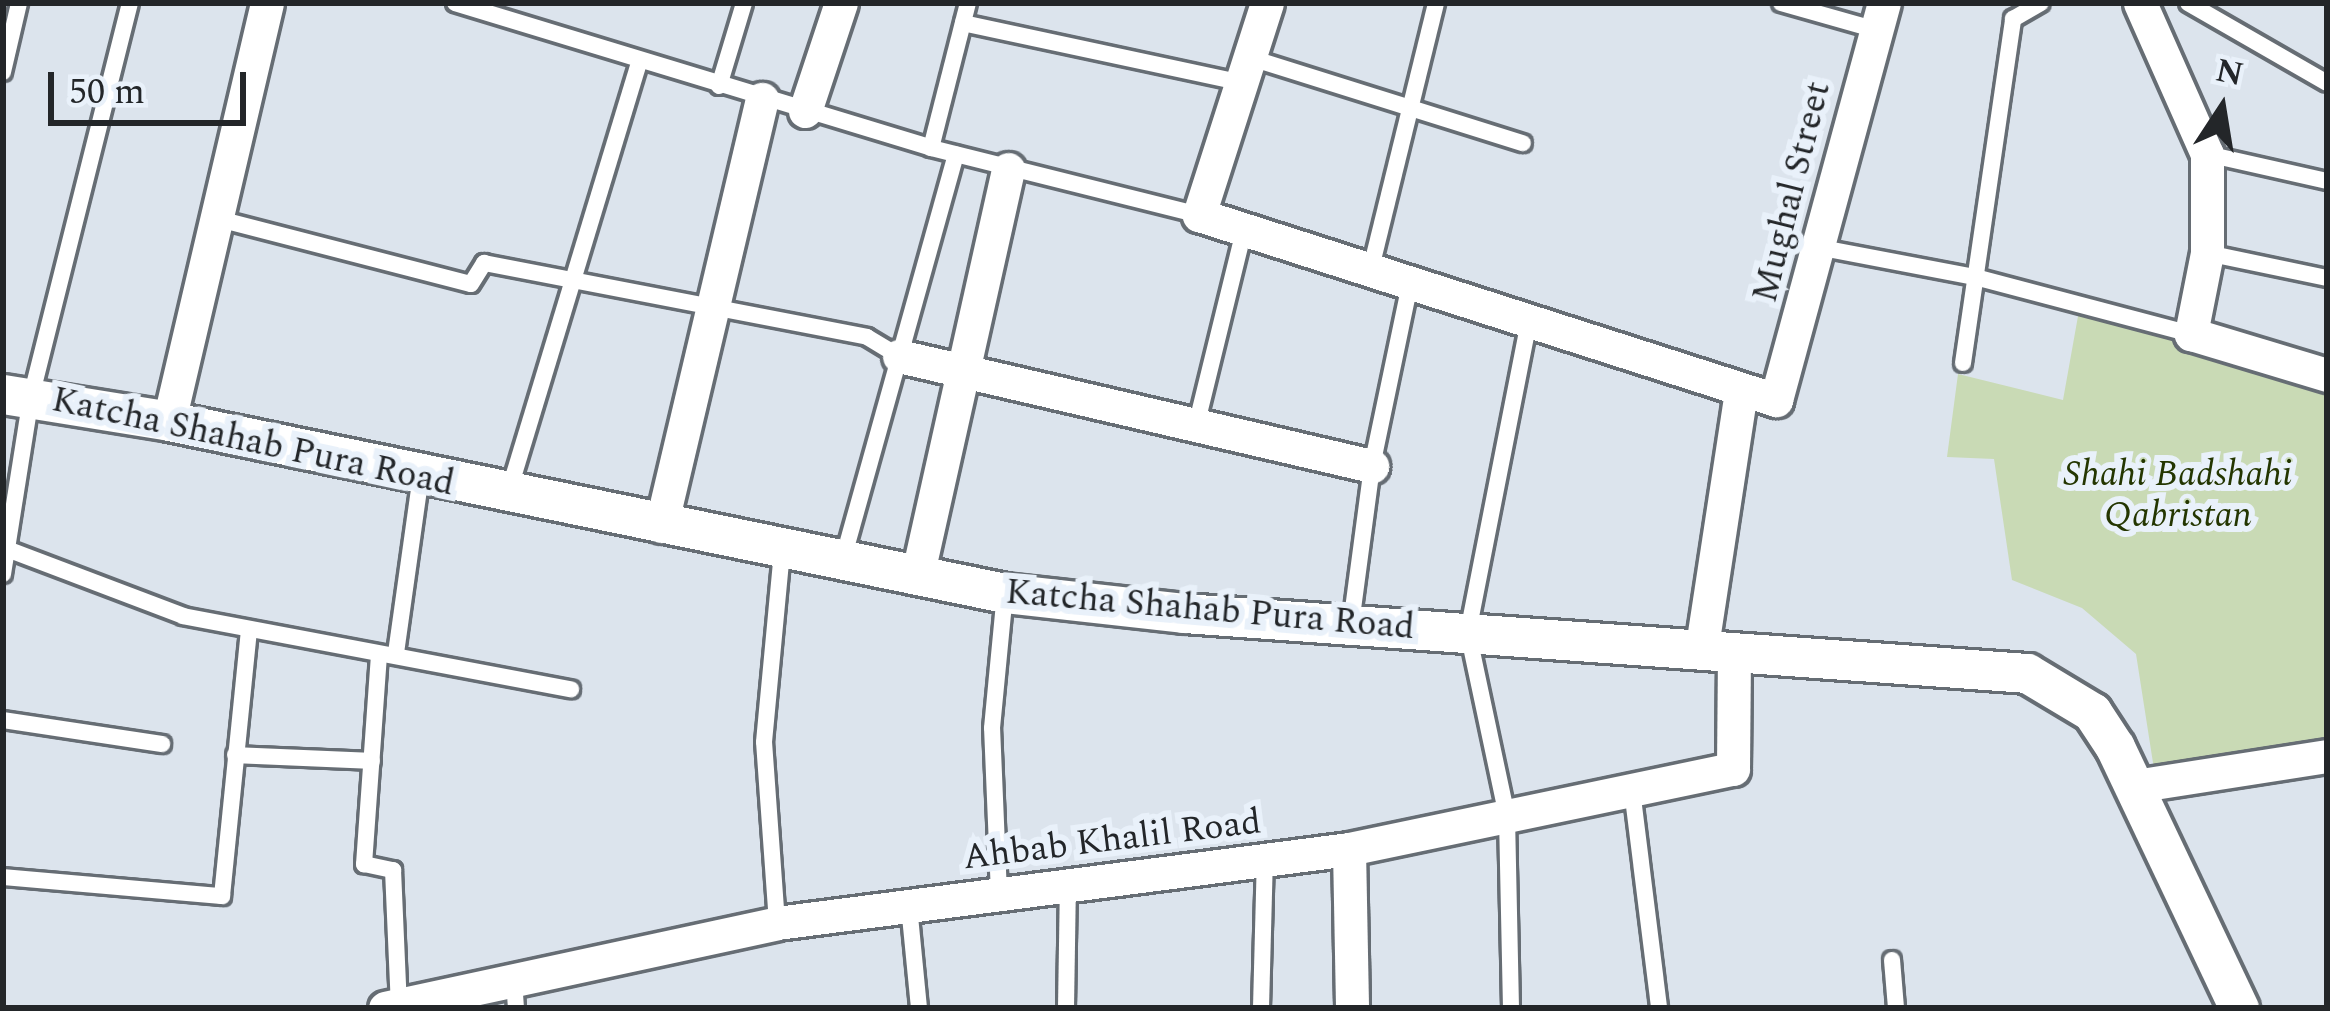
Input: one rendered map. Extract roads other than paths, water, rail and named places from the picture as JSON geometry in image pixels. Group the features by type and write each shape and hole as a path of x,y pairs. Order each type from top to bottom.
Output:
{"street":[{"path":"169,421 267,3"},
{"path":"805,112 841,3"},
{"path":"1267,3 1199,215 1244,235 1371,268 1741,391 1718,648"},
{"path":"2140,3 2206,154 2207,253 2191,334 2327,375"},
{"name":"Mughal Street","path":"1741,391 1776,400 1879,16"},
{"path":"661,526 717,308 762,99"},
{"path":"917,577 1008,169"},
{"path":"899,356 1195,429 1372,466"},
{"name":"Katcha Shahab Pura Road","path":"17,396 169,421 661,526 1005,593 1351,624 2027,673 2092,712 2135,786 2182,902 2239,1008"},
{"name":"Ahbab Khalil Road","path":"392,1006 515,994 777,923 1349,849 1733,769 1718,648"},
{"path":"2135,786 2327,756"},
{"path":"1349,849 1352,1008"}],"lane":[{"path":"3,72 19,3"},
{"path":"3,574 17,396 130,3"},
{"path":"455,3 638,63 931,148 1199,215"},
{"path":"719,86 744,3"},
{"path":"931,148 968,3"},
{"path":"1371,268 1436,3"},
{"path":"1781,3 1879,16"},
{"path":"1963,363 1979,278 2013,19 2041,3"},
{"path":"2188,3 2327,82"},
{"path":"963,23 1410,102 1523,143"},
{"path":"508,494 638,63"},
{"path":"2206,154 2327,181"},
{"path":"842,563 956,155"},
{"path":"215,218 471,284 484,263 867,338 899,356"},
{"path":"1195,429 1244,235"},
{"path":"1816,247 1979,278 2191,334"},
{"path":"2207,253 2327,278"},
{"path":"1351,624 1372,466 1410,284"},
{"path":"1511,1008 1507,816 1468,632 1529,320"},
{"path":"392,1006 393,870 364,864 387,654 421,476"},
{"path":"7,549 183,616 571,689"},
{"path":"777,923 764,742 782,550"},
{"path":"999,894 992,728 1005,593"},
{"path":"3,877 222,896 249,629"},
{"path":"3,720 162,744"},
{"path":"235,755 372,761"},
{"path":"1632,790 1659,1008"},
{"path":"1261,1008 1265,859"},
{"path":"1066,1008 1068,885"},
{"path":"909,906 919,1008"},
{"path":"1892,960 1896,1008"}],"park label":[{"name":"Shahi Badshahi Qabristan","path":"2178,494"}]}
